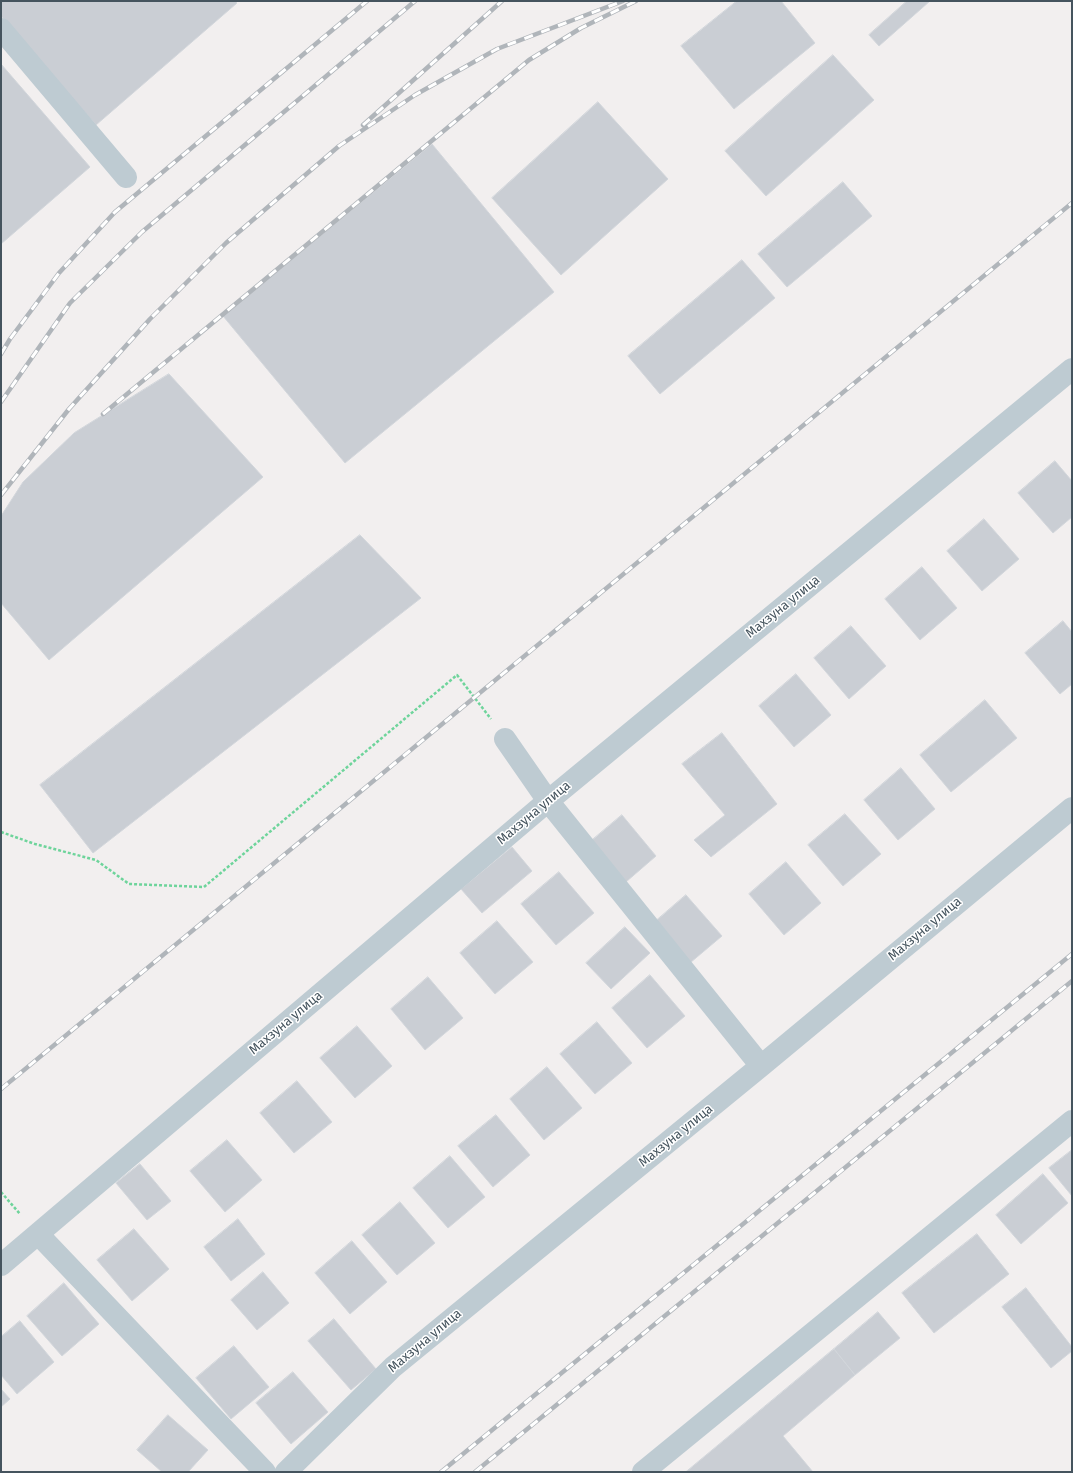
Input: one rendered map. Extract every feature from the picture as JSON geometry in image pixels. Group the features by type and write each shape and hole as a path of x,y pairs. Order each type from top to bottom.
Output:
{"street":[{"path":"1,29 126,177"},
{"name":"Махзуна улица","path":"1,1264 548,801 1072,369"},
{"path":"505,739 548,801 761,1066"},
{"name":"Махзуна улица","path":"286,1472 393,1367 761,1066 1072,808"},
{"path":"643,1472 1072,1121"},
{"path":"38,1234 265,1472"}],"path":[{"path":"1,832 35,844 96,860 129,884 204,887 457,675 505,739"}],"building":[{"path":"1,1 235,1 237,3 96,125 1,16"},
{"path":"737,1 781,1 815,43 734,109 681,46"},
{"path":"907,1 930,1 879,46 869,35"},
{"path":"833,55 874,100 766,196 725,151"},
{"path":"1,64 90,167 1,244"},
{"path":"598,102 668,179 561,275 492,198"},
{"path":"432,144 554,292 345,463 223,316"},
{"path":"843,182 872,216 787,287 758,254"},
{"path":"742,260 775,298 660,394 628,356"},
{"path":"169,374 263,477 49,660 1,603 1,516 23,482 74,433"},
{"path":"1055,461 1072,481 1072,517 1053,533 1018,493"},
{"path":"984,519 1019,559 982,591 947,551"},
{"path":"360,535 421,598 93,853 40,785"},
{"path":"922,567 957,608 920,640 885,599"},
{"path":"1063,621 1072,632 1072,684 1060,694 1025,653"},
{"path":"851,626 886,666 849,699 814,658"},
{"path":"796,674 831,715 794,747 759,706"},
{"path":"985,700 1017,738 951,792 920,755"},
{"path":"722,733 777,804 711,857 694,840 725,815 682,764"},
{"path":"901,768 935,809 898,840 864,800"},
{"path":"845,814 881,854 843,886 808,845"},
{"path":"622,815 656,856 619,888 584,847"},
{"path":"512,847 532,871 482,913 461,889"},
{"path":"786,862 821,903 784,935 749,894"},
{"path":"559,872 594,913 556,945 521,904"},
{"path":"686,895 722,936 684,968 649,927"},
{"path":"497,921 533,962 495,994 460,953"},
{"path":"625,927 650,953 611,989 586,963"},
{"path":"650,975 685,1016 647,1048 612,1008"},
{"path":"428,977 463,1018 425,1050 391,1009"},
{"path":"597,1022 632,1063 595,1094 560,1054"},
{"path":"357,1026 392,1066 355,1098 320,1058"},
{"path":"547,1067 582,1108 544,1140 510,1099"},
{"path":"297,1081 332,1122 294,1153 260,1113"},
{"path":"496,1115 530,1155 493,1187 458,1146"},
{"path":"227,1140 262,1180 225,1212 190,1171"},
{"path":"1072,1150 1072,1196 1049,1168"},
{"path":"450,1156 485,1197 448,1228 413,1188"},
{"path":"140,1164 171,1201 147,1220 116,1183"},
{"path":"1043,1174 1068,1203 1021,1244 996,1215"},
{"path":"400,1202 435,1243 397,1275 362,1235"},
{"path":"238,1219 265,1254 231,1281 204,1247"},
{"path":"134,1229 169,1269 132,1301 97,1260"},
{"path":"977,1234 1009,1274 934,1333 902,1293"},
{"path":"352,1241 387,1282 350,1314 315,1273"},
{"path":"263,1272 289,1303 257,1330 231,1300"},
{"path":"64,1283 99,1324 62,1356 27,1316"},
{"path":"1026,1288 1072,1347 1072,1351 1051,1368 1002,1307"},
{"path":"878,1312 900,1338 855,1375 834,1349"},
{"path":"334,1319 376,1369 351,1390 308,1341"},
{"path":"20,1321 54,1362 17,1394 1,1375 1,1337"},
{"path":"234,1346 269,1387 231,1419 196,1378"},
{"path":"834,1349 855,1375 783,1436 813,1472 686,1472"},
{"path":"293,1372 328,1412 291,1444 256,1403"},
{"path":"1,1389 10,1399 1,1407"},
{"path":"168,1415 208,1450 188,1472 162,1472 137,1450"}],"railway":[{"path":"1,354 10,339 59,273 115,212 367,1"},
{"path":"1,402 70,303 142,232 415,1"},
{"path":"363,125 502,1"},
{"path":"1,495 69,409 150,319 226,243 339,146 415,95 497,49 623,1"},
{"path":"103,414 529,60 581,28 636,1"},
{"path":"1,1089 1072,203"},
{"path":"441,1472 1072,954"},
{"path":"475,1472 1072,981"}]}
